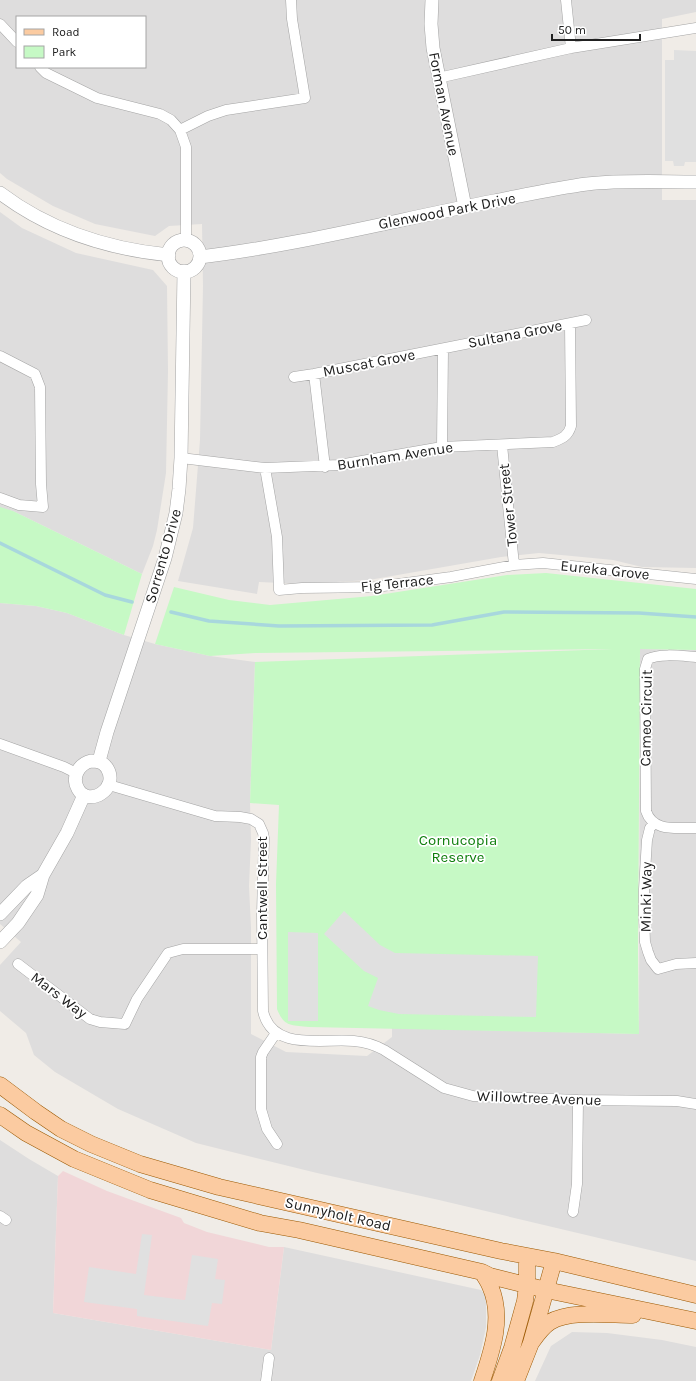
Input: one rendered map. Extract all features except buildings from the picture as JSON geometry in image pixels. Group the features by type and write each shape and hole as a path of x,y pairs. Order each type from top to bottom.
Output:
{"main road":[{"name":"Sunnyholt Road","path":"0,1085 61,1129 98,1148 140,1164 219,1187 554,1261 696,1295"},
{"name":"Sunnyholt Road","path":"0,1116 20,1130 74,1159 150,1190 260,1223 299,1230 482,1272 490,1276 546,1290 696,1320"},
{"path":"500,1381 512,1348 524,1306 527,1285 527,1256"},
{"path":"516,1381 531,1343 554,1261"},
{"path":"482,1272 490,1286 496,1317 493,1348 482,1381"},
{"path":"531,1343 540,1331 549,1323 559,1318 572,1315 667,1314"}],"street":[{"path":"180,130 208,116 226,110 305,98 292,19 291,0"},
{"name":"Forman Avenue","path":"432,0 431,24 433,48 465,207"},
{"path":"566,0 571,48"},
{"path":"0,24 16,41"},
{"path":"438,78 571,48 696,28"},
{"path":"41,68 46,73 97,98 160,114 172,120 180,130 186,146 186,240"},
{"name":"Glenwood Park Drive","path":"200,257 290,243 465,207 587,184 620,182 696,182"},
{"path":"0,193 35,216 76,234 130,250 169,255"},
{"path":"181,240 186,240 195,244 200,257 195,267 184,271 174,268 170,262 169,255 170,250 175,243 181,240"},
{"name":"Sorrento Drive","path":"99,761 107,732 169,544 179,495 184,271"},
{"name":"Sultana Grove","path":"443,348 586,320"},
{"name":"Burnham Avenue","path":"181,458 265,468 325,467 442,447 553,442 562,438 569,432 572,417 570,324"},
{"path":"442,447 443,348"},
{"name":"Muscat Grove","path":"294,377 443,348"},
{"path":"0,356 35,374 40,387 41,484 43,507 19,505 0,498"},
{"path":"314,374 325,467"},
{"name":"Tower Street","path":"502,445 514,564"},
{"name":"Fig Terrace","path":"265,468 277,537 279,590 302,588 376,587 450,577 514,564"},
{"name":"Eureka Grove","path":"514,564 543,563 696,579"},
{"name":"Cameo Circuit","path":"654,823 649,819 646,805 646,663 648,659 655,657 696,657"},
{"path":"0,744 76,772"},
{"path":"99,761 110,773 109,785 105,791 98,796 90,797 84,795 80,792 76,785 76,772 86,762 99,761"},
{"name":"Cantwell Street","path":"109,785 215,816 244,817 259,824 264,838 262,949 263,1011 267,1025 276,1033"},
{"path":"0,942 18,923 37,895 43,875 67,833 84,795"},
{"path":"654,823 661,827 696,828"},
{"name":"Minki Way","path":"654,823 650,828 647,840 644,889 645,942 651,960 658,969 676,964 696,963"},
{"path":"0,914 27,886 43,875"},
{"name":"Mars Way","path":"18,964 90,1019 100,1022 125,1024 137,999 168,953 183,949 262,949"},
{"path":"276,1033 261,1057 261,1109 267,1129 277,1144"},
{"name":"Willowtree Avenue","path":"276,1033 286,1038 295,1040 353,1041 374,1045 444,1088 473,1096 578,1100 677,1101 696,1104"},
{"path":"573,1212 577,1184 578,1100"},
{"path":"266,1381 269,1358"}],"shaded area":[{"path":"0,0 696,0 696,12 662,19 662,200 696,200 696,568 642,567 613,560 539,553 501,557 369,580 303,584 259,582 257,594 178,581 193,528 200,440 203,286 202,224 169,226 155,236 95,224 53,206 7,179 0,173"},
{"path":"674,50 696,51 696,162 685,162 684,166 674,166 673,161 665,161 665,60 674,60"},
{"path":"0,212 22,228 76,253 153,270 167,286 168,371 166,473 157,530 153,546 142,574 13,511 0,508"},
{"path":"0,603 36,606 67,613 124,635 155,644 210,656 255,662 250,803 251,840 249,886 251,928 251,1034 286,1052 367,1056 392,1037 392,1028 639,1034 640,649 696,650 696,1261 439,1200 317,1173 196,1143 118,1109 55,1072 34,1055 26,1033 0,1011 0,965 21,942 0,924"},
{"path":"344,911 380,945 395,953 538,956 536,1017 399,1014 368,1006 378,978 364,971 324,934"},
{"path":"288,932 318,933 318,1021 288,1021"},
{"path":"0,1140 58,1176 53,1313 271,1350 284,1247 481,1290 485,1295 486,1327 480,1355 471,1381 0,1381"},
{"path":"63,1171 107,1191 181,1218 184,1223 207,1232 269,1247 284,1247 271,1350 53,1313 58,1176"},
{"path":"142,1234 152,1235 144,1295 185,1300 192,1255 218,1259 215,1279 225,1280 222,1304 212,1303 208,1326 137,1316 137,1309 84,1302 89,1267 136,1274"},
{"path":"572,1332 607,1333 662,1340 696,1347 696,1381 535,1381 551,1346"}],"green space":[{"path":"0,507 13,511 142,574 124,635 67,613 36,606 0,603"},
{"name":"Cornucopia Reserve","path":"546,573 696,589 696,650 640,649 638,953 639,1034 309,1027 293,1025 285,1022 277,1009 276,884 279,805 250,803 255,662 613,649 255,653 210,656 155,644 174,587 229,600 270,605 372,596 507,575"}],"waterway":[{"path":"0,543 105,595 132,602"},
{"path":"171,612 209,621 279,626 432,625 504,612 639,613 696,617"}]}
